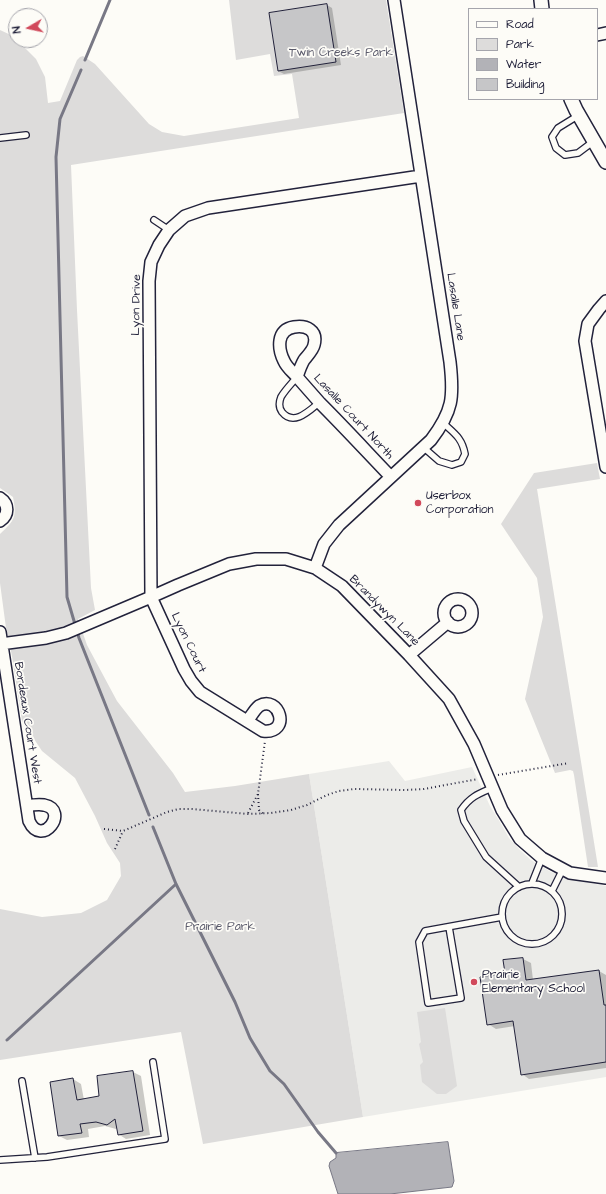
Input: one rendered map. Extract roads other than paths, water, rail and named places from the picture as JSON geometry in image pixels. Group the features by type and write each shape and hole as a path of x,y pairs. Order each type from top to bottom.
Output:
{"street":[{"name":"Lasalle Lane","path":"315,568 324,544 339,525 390,476 431,440 443,423 450,408 453,386 450,362 394,0"},
{"path":"572,100 606,162"},
{"name":"Lyon Drive","path":"151,597 149,281 151,262 159,245 169,230 185,216 208,208 421,176"},
{"path":"606,302 598,308 588,324 585,341 606,466"},
{"name":"Lasalle Court North","path":"297,377 390,476"},
{"path":"0,498 6,504 7,512 0,521"},
{"name":"Brandywyn Lane","path":"1,644 46,638 66,633 229,564 256,559 286,559 315,568 342,586 409,655 449,699 474,744 502,810 520,839 542,858 570,873 606,878"},
{"name":"Lyon Court","path":"151,597 184,669 200,692 263,731 266,732 276,729 280,721 279,712 273,706 264,704 260,706 247,721"},
{"path":"409,655 448,622"},
{"name":"Bordeaux Court West","path":"0,632 27,806"}],"lane":[{"path":"579,115 558,128 552,137 556,148 565,154 578,153 594,141"},
{"path":"0,138 26,135"},
{"path":"154,220 169,230"},
{"path":"297,377 280,399 280,409 284,414 289,418 298,418 320,402"},
{"path":"423,447 439,460 452,465 460,462 465,454 463,443 443,423"},
{"path":"492,788 477,794 467,801 461,810 464,821 486,857 519,887"},
{"path":"532,883 542,858"},
{"path":"552,891 563,869"},
{"path":"532,883 546,887 559,898 563,918 560,927 554,935 546,941 537,944 527,944 518,941 510,935 505,927 502,917 506,899 511,892 519,887 532,883"},
{"path":"449,927 460,998 428,1003 419,942 425,931 502,917"},
{"path":"0,1160 47,1157 165,1139 152,1062"},
{"path":"22,1082 35,1158"}],"water":[{"path":"448,1142 454,1181 452,1187 390,1194 338,1194 329,1166 330,1162 336,1158 336,1153"}],"waterway":[{"path":"85,60 110,0"},
{"path":"81,70 60,119 56,157 67,597 79,638 149,815"},
{"path":"153,827 176,884 235,1002 250,1038 270,1071 284,1084 318,1132 336,1153"},
{"path":"7,1040 176,884"}],"place":[{"name":"Userbox Corporation","path":"418,503"},
{"name":"Prairie Elementary School","path":"474,982"}],"park label":[{"name":"Twin Creeks Park","path":"341,53"},
{"name":"Prairie Park","path":"220,927"}]}
